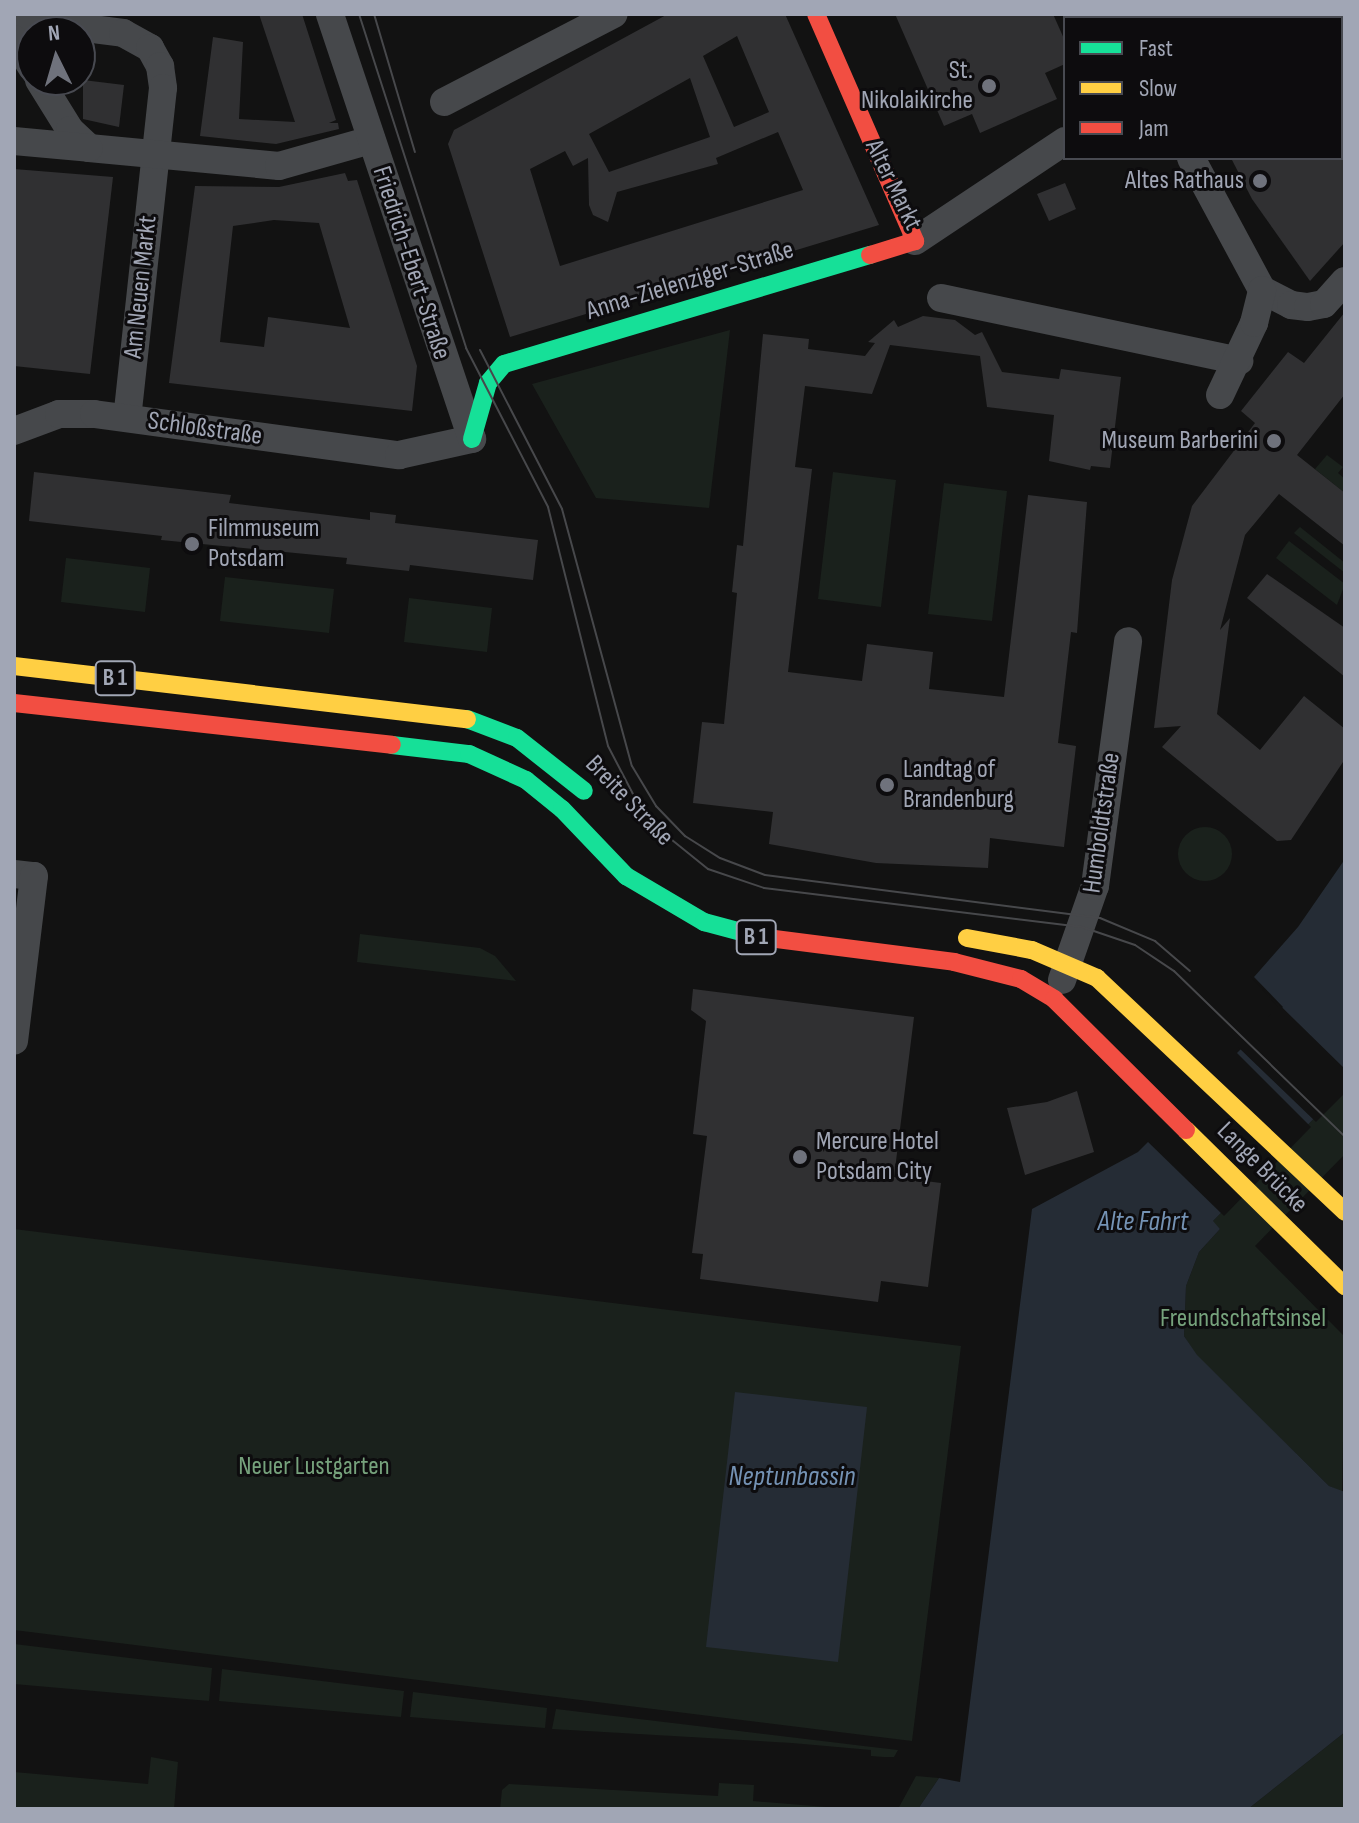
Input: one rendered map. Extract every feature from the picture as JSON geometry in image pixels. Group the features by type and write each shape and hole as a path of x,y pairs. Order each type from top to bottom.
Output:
{"main road":[{"name":"Alter Markt","path":"816,14 915,241"},
{"name":"Anna-Zielenziger-Straße","path":"472,439 488,383 504,364 915,241"},
{"name":"Breite Straße","path":"14,666 478,720 539,752 599,809"},
{"name":"Breite Straße","path":"14,703 469,754 535,787 626,876 693,918 772,940 976,966 1021,979 1054,999 1143,1087"},
{"path":"942,935 1010,944 1069,965"},
{"name":"Lange Brücke","path":"1069,965 1110,987 1345,1212"},
{"name":"Lange Brücke","path":"1143,1087 1345,1286"}],"street":[{"name":"Friedrich-Ebert-Straße","path":"330,14 472,439"},
{"path":"444,102 614,14"},
{"name":"Am Neuen Markt","path":"14,19 123,33 150,48 163,76 127,418"},
{"path":"49,96 70,130 89,148"},
{"path":"14,141 279,166 371,140"},
{"name":"Alter Markt","path":"915,241 1063,142"},
{"path":"1192,160 1262,290 1291,305 1324,304 1345,281"},
{"path":"1220,395 1239,361 1262,290"},
{"path":"941,298 1239,361"},
{"name":"Schloßstraße","path":"14,431 59,414 127,418 399,455 472,439"},
{"name":"Humboldtstraße","path":"1054,999 1069,965 1095,886 1128,641"},
{"path":"14,1041 24,875"}],"green space":[{"path":"730,330 709,508 596,498 532,384"},
{"path":"1327,455 1343,467 1338,473 1345,479 1345,493 1315,469"},
{"path":"833,472 896,480 881,607 818,599"},
{"path":"944,483 1007,491 992,621 928,614"},
{"path":"1300,527 1345,563 1345,573 1294,533"},
{"path":"1289,541 1345,584 1337,605 1276,558"},
{"path":"66,558 150,568 145,612 61,602"},
{"path":"225,577 334,589 329,633 220,621"},
{"path":"409,598 492,608 487,652 404,642"},
{"path":"1205,827 1224,835 1232,854 1224,873 1205,881 1186,873 1178,854 1186,835"},
{"path":"360,934 480,948 495,956 516,981 357,962"},
{"name":"Freundschaftsinsel","path":"1345,1087 1345,1154 1255,1246 1345,1337 1342,1492 1329,1486 1196,1355 1184,1336 1186,1286 1199,1252 1220,1229 1212,1222"},
{"name":"Neuer Lustgarten","path":"14,1229 961,1346 912,1741 14,1630"},
{"path":"14,1644 212,1668 209,1701 14,1684"},
{"path":"222,1669 404,1691 401,1717 219,1701"},
{"path":"413,1692 547,1708 545,1728 410,1717"},
{"path":"556,1709 898,1750 894,1757 884,1757 871,1756 871,1750 792,1743 552,1729"},
{"path":"1345,1732 1345,1809 1248,1809"},
{"path":"151,1757 178,1762 174,1809 14,1809 14,1772 148,1784"},
{"path":"916,1776 939,1778 918,1809 898,1809"},
{"path":"719,1783 754,1785 753,1801 851,1809 500,1809 502,1790 509,1784 718,1796"}],"water":[{"name":"Alte Fahrt","path":"1345,859 1345,1087 1213,1221 1220,1229 1199,1252 1186,1286 1184,1336 1197,1355 1329,1486 1345,1492 1345,1732 1248,1809 918,1809 939,1778 960,1782 1032,1209 1138,1152 1283,1007 1254,977 1298,927"},
{"name":"Neptunbassin","path":"735,1392 867,1407 838,1662 706,1647"}],"pier":[{"path":"1250,976 1345,1069 1345,1093 1316,1122 1238,1047 1278,1007"},
{"path":"1234,1050 1311,1127 1224,1216 1145,1139"}],"building":[{"path":"259,14 302,14 336,120 329,123 338,123 339,129 276,144 200,136 213,37 243,42 239,119 295,122"},
{"path":"668,14 785,14 879,225 510,337 448,144 454,130","holes":["737,36 769,112 734,127 703,56","690,78 710,137 609,172 589,134","778,132 803,190 560,266 530,169 565,151 573,166 588,158 589,205 593,215 608,222 617,192 718,164 716,158"]},
{"name":"St. Nikolaikirche","path":"895,14 1053,14 1063,36 1063,65 1045,73 1057,99 980,133 972,114 944,126"},
{"path":"96,82 124,85 119,127 83,119 83,96 96,96"},
{"path":"1345,158 1345,242 1310,281 1252,199 1232,160"},
{"path":"14,169 113,177 90,374 14,366"},
{"path":"345,173 348,181 357,180 417,366 412,411 169,383 195,186 279,187","holes":["274,220 319,223 350,328 268,317 264,347 220,342 233,226"]},
{"path":"1065,183 1076,209 1049,221 1037,194"},
{"path":"1345,312 1345,394 1297,455 1345,493 1345,546 1279,494 1245,535 1220,630 1230,618 1217,714 1260,750 1304,696 1345,729 1345,759 1291,840 1277,841 1162,747 1181,726 1154,728 1172,580 1192,506 1255,423 1241,411 1288,352 1304,363"},
{"path":"923,316 955,320 975,335 982,332 1002,372 1059,379 1061,369 1121,377 1110,468 1091,466 1090,470 1049,461 1054,415 987,407 980,356 890,345 872,394 805,386 795,467 812,469 788,672 862,681 867,644 933,652 929,689 1004,697 1028,495 1087,502 1077,633 1071,632 1058,743 1076,746 1064,847 990,838 988,868 876,863 769,844 773,812 693,803 702,722 724,724 737,593 732,592 737,545 743,546 763,334 809,339 808,349 865,356 875,343 868,342 894,320 898,327"},
{"path":"34,472 231,495 229,503 370,520 370,512 396,515 395,523 538,540 533,580 410,565 409,571 346,564 347,558 161,540 162,536 29,521"},
{"path":"1267,574 1345,628 1345,677 1247,598"},
{"name":"Mercure Hotel Potsdam City","path":"693,989 914,1017 894,1177 941,1183 928,1287 881,1281 878,1302 700,1279 703,1254 692,1253 707,1136 693,1134 706,1021 691,1010"},
{"path":"1077,1091 1094,1152 1025,1175 1007,1108 1047,1102"}],"tram line":[{"path":"359,14 466,348 548,507 608,746 646,819 708,869 764,888 1082,927 1135,945 1174,971 1345,1137"},
{"path":"374,14 415,152"},
{"path":"480,350 562,509 632,766 656,806 685,836 720,858 765,875 1100,918 1155,941 1190,971"}],"traffic: fast":[{"path":"472,439 488,383 504,364 870,255"},
{"path":"467,719 517,738 584,791"},
{"path":"392,745 469,754 526,780 562,809 626,876 704,922 760,937"}],"traffic: slow":[{"path":"14,666 467,719"},
{"path":"967,938 1032,950 1097,978 1345,1212"},
{"path":"1186,1130 1345,1286"}],"traffic: jam":[{"path":"816,14 915,241 870,255"},
{"path":"14,703 392,745"},
{"path":"760,937 954,962 1021,979 1054,999 1186,1130"}],"place":[{"name":"St. Nikolaikirche","path":"989,86"},
{"name":"Altes Rathaus","path":"1260,181"},
{"name":"Museum Barberini","path":"1274,441"},
{"name":"Filmmuseum Potsdam","path":"192,544"},
{"name":"Landtag of Brandenburg","path":"887,785"},
{"name":"Mercure Hotel Potsdam City","path":"800,1157"}]}
